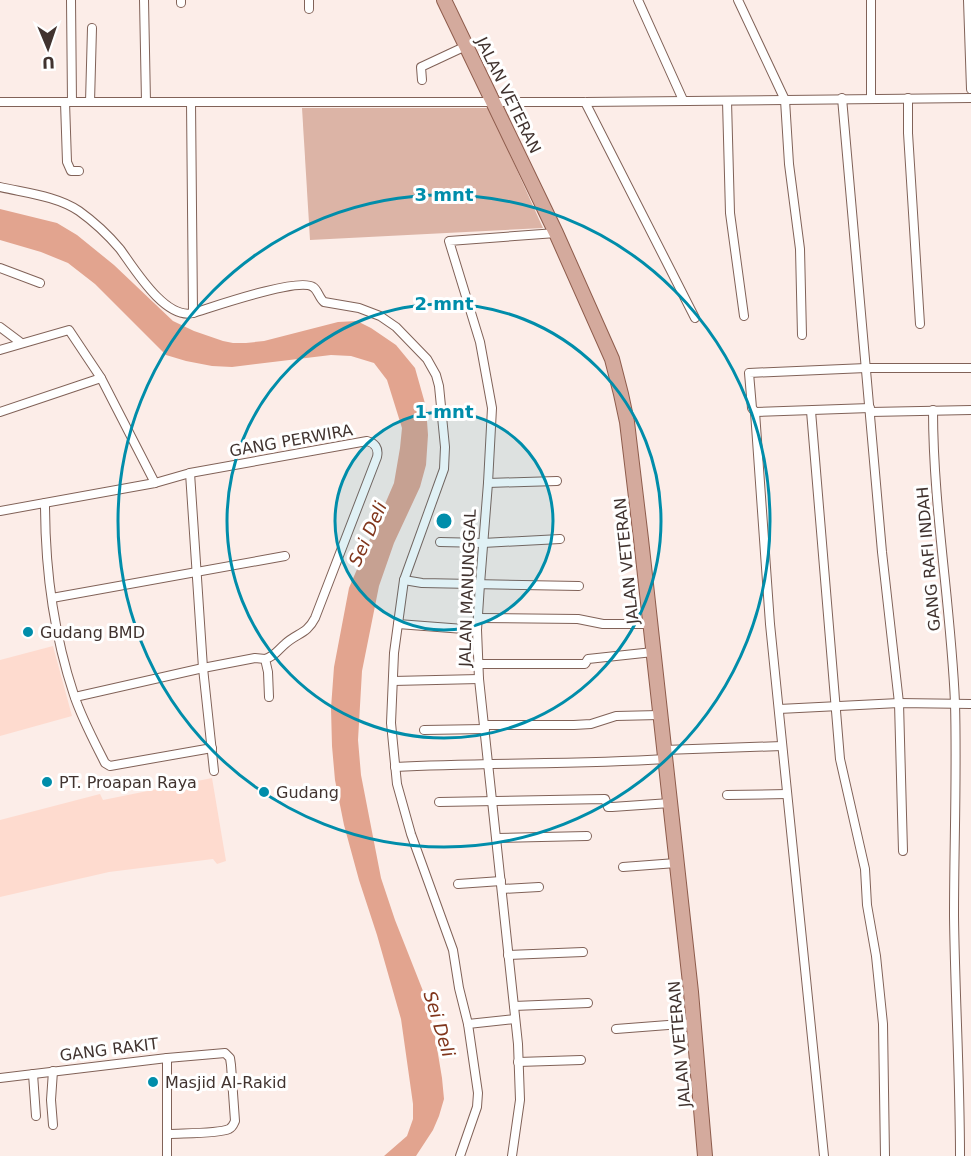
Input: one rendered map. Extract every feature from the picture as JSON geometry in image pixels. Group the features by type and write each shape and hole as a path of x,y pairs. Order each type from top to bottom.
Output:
{"main road":[{"name":"JALAN VETERAN","path":"444,0 556,233 612,359 621,394 633,473 694,1023 705,1156"}],"street":[{"path":"71,0 67,162 71,171 79,171"},
{"path":"144,0 146,102"},
{"path":"638,0 683,100"},
{"path":"738,0 785,100 789,164 800,249 802,335"},
{"path":"871,0 871,98"},
{"path":"968,0 971,89"},
{"path":"90,102 92,28"},
{"path":"422,80 421,67 466,46"},
{"path":"842,98 898,703 903,851"},
{"path":"908,98 908,133 920,324"},
{"path":"0,102 585,102 971,98"},
{"path":"727,101 730,213 744,315"},
{"path":"191,102 193,313"},
{"path":"585,102 695,318"},
{"path":"0,187 58,201 82,213 119,248 137,275 154,294 180,313 193,313 294,285 310,285 324,302 359,308 380,316 396,327 427,359 436,375 445,447 444,469 404,580 398,624 391,723 397,783 411,834 453,950 468,1024 477,1107 460,1156"},
{"name":"JALAN MANUNGGAL","path":"512,1156 520,1100 518,1062 497,838 479,679 477,630 492,408 480,342 448,241 556,233"},
{"path":"0,268 40,283"},
{"path":"0,327 20,342"},
{"path":"0,350 20,342 69,330 101,378 155,483"},
{"path":"824,1156 764,559 755,412 752,408 749,375 750,372 867,368 971,368"},
{"path":"0,412 101,378"},
{"name":"GANG RAFI INDAH","path":"933,410 939,533 948,602 955,705 954,919 960,1156"},
{"path":"755,412 971,410"},
{"path":"811,411 840,759 865,869 867,905 876,956 883,1024 885,1156"},
{"name":"GANG PERWIRA","path":"0,511 155,483 190,473 367,441 372,443 376,447 377,457 315,618 310,628 285,644 276,654 265,659"},
{"path":"190,473 203,668 214,771"},
{"path":"488,483 557,481"},
{"path":"45,503 45,534 52,598 75,697 107,766 212,748"},
{"path":"440,542 483,543 560,539"},
{"path":"52,598 285,556"},
{"path":"404,580 422,584 579,586"},
{"path":"478,618 578,619 603,624 650,624"},
{"path":"398,624 477,630"},
{"path":"478,664 585,664 588,659 653,652"},
{"path":"75,697 255,658 265,659 269,697"},
{"path":"393,681 479,679"},
{"path":"779,709 898,703 971,704"},
{"path":"424,730 582,724 616,716 659,715"},
{"path":"395,767 597,763 664,754 782,746"},
{"path":"727,795 787,794"},
{"path":"440,802 605,799 608,807 669,803"},
{"path":"497,838 587,836"},
{"path":"623,867 676,863"},
{"path":"458,884 538,887"},
{"path":"508,955 584,952"},
{"path":"514,1006 588,1003"},
{"path":"468,1024 515,1018"},
{"path":"616,1029 694,1023"},
{"name":"GANG RAKIT","path":"0,1078 167,1058 227,1054 231,1065 235,1121 232,1127 214,1131 168,1134"},
{"path":"167,1058 167,1156"},
{"path":"518,1062 581,1060"},
{"path":"53,1071 51,1100 53,1125"},
{"path":"33,1074 36,1116"}],"shaded area":[{"path":"302,108 489,108 543,228 310,240"},
{"path":"0,209 57,223 77,235 114,265 173,321 194,331 223,341 246,343 264,341 338,322 357,321 396,345 415,368 426,407 428,435 426,465 420,487 394,543 379,586 362,671 358,740 361,775 381,878 423,991 434,1030 442,1078 444,1099 439,1116 416,1156 384,1156 407,1136 413,1119 413,1104 401,1019 344,825 335,780 332,746 331,708 334,667 349,588 394,483 400,448 402,428 387,380 374,363 351,356 331,355 232,367 212,366 166,355 95,284 68,263 0,240"},
{"path":"53,646 72,716 0,736 0,660"},
{"path":"212,778 226,861 217,864 213,859 109,872 0,897 0,820 100,794 103,800"}],"place":[{"name":"Gudang BMD","path":"28,632"},
{"name":"PT. Proapan Raya","path":"47,782"},
{"name":"Gudang","path":"264,792"},
{"name":"Masjid Al-Rakid","path":"153,1082"}],"water label":[{"name":"Sei Deli","path":"368,534"},
{"name":"Sei Deli","path":"439,1024"}]}
